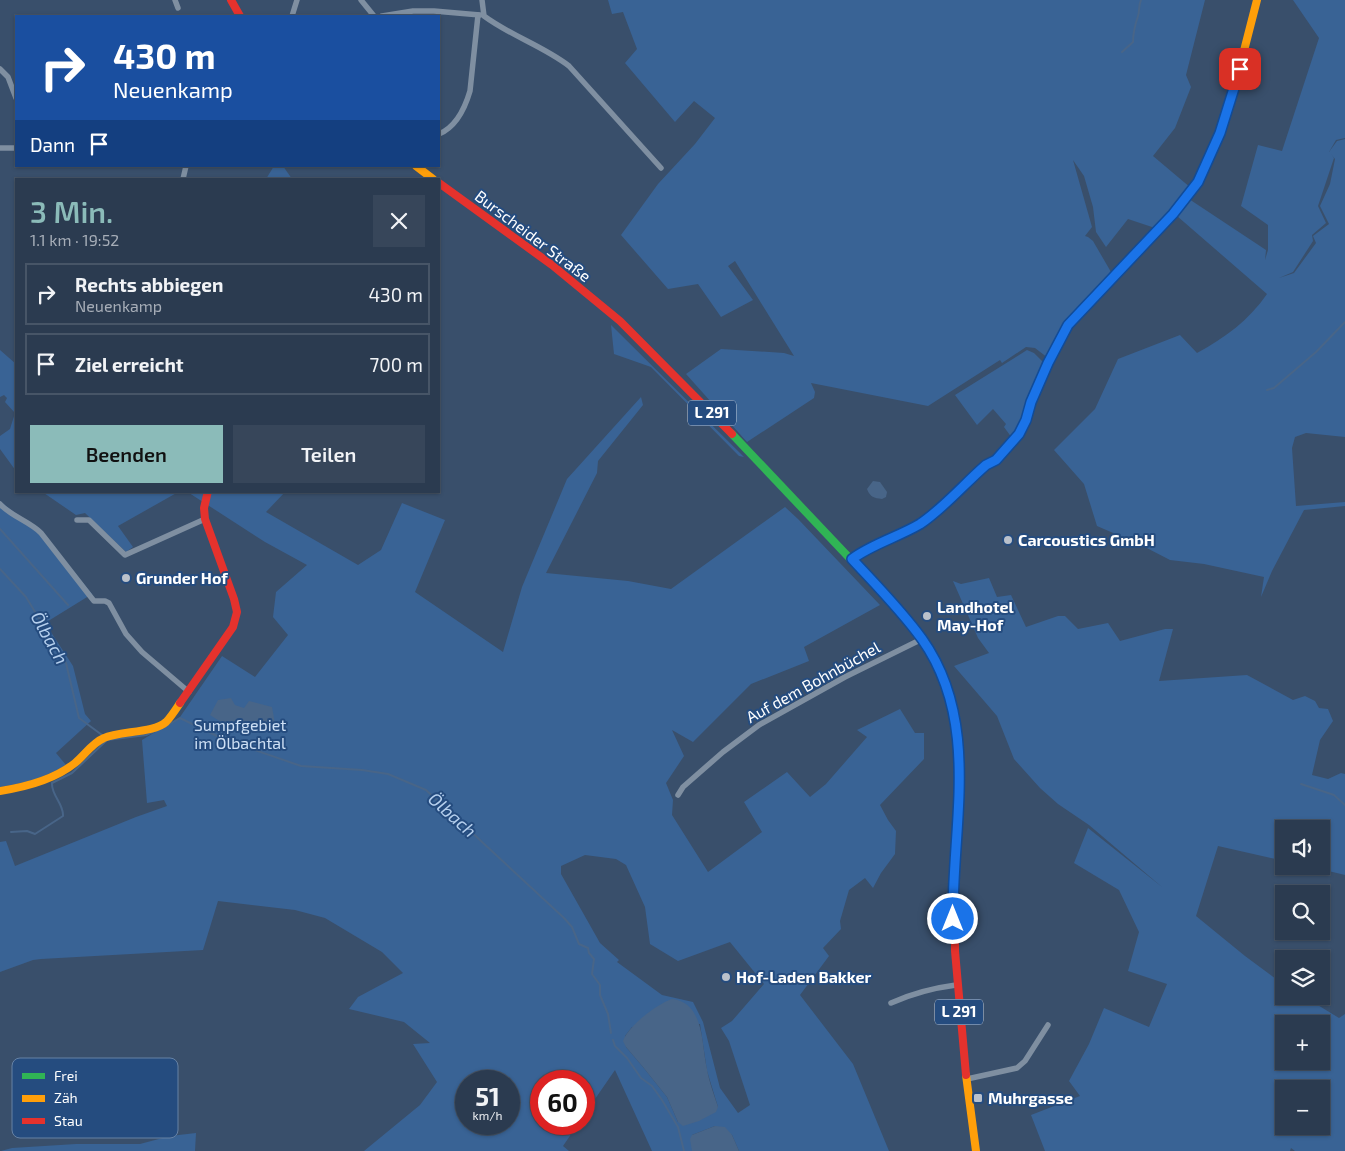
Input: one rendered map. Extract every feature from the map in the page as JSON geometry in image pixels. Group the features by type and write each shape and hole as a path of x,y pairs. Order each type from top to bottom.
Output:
{"main road":[{"path":"230,0 239,15"},
{"path":"852,559 861,552 887,541 922,522 986,465 996,460 1019,434 1048,363 1068,325 1173,214 1198,182 1210,158 1229,110 1257,0"},
{"path":"417,167 432,178"},
{"name":"Burscheider Straße","path":"440,184 552,266 610,312 670,369 852,559"},
{"path":"0,791 25,787 63,771 98,741 106,737 165,724 189,692 233,627 237,612 205,519 204,508 208,493"},
{"name":"L 291","path":"852,559 901,612 922,639 939,669 948,690 958,734 960,780 953,896 956,985 976,1151"}],"street":[{"path":"175,0 178,8"},
{"path":"292,15 297,0"},
{"path":"361,0 373,15"},
{"path":"440,134 446,132 454,125 467,101 482,0"},
{"path":"388,15 413,11 481,15 556,56 570,66 661,168"},
{"path":"0,69 8,77 15,95"},
{"path":"0,148 15,148"},
{"path":"0,504 15,516 35,527 94,601 109,603 126,634 142,652 189,692"},
{"path":"77,520 89,520 125,555 205,519"},
{"name":"Auf dem Bohnbüchel","path":"678,795 682,787 723,752 759,725 845,677 922,639"},
{"path":"891,1003 926,989 956,985"},
{"path":"967,1079 1017,1068 1025,1062 1048,1025"}],"green space":[{"path":"608,0 1205,0 1186,75 1191,87 1175,128 1153,156 1191,188 1155,228 1128,219 1106,247 1096,232 1093,207 1084,176 1073,160 1092,227 1085,236 1093,241 1111,272 1063,329 1048,358 1035,348 1026,347 1002,363 1000,360 928,406 811,383 815,392 814,398 747,442 686,374 721,349 784,353 794,356 735,261 728,266 753,300 721,317 698,284 668,289 621,235 658,184 695,144 715,118 694,101 675,122 625,63 637,49 623,12 612,14"},
{"path":"1293,0 1345,0 1345,138 1336,140 1329,152 1337,141 1345,139 1345,437 1306,433 1295,437 1292,448 1296,506 1345,502 1345,506 1304,510 1272,571 1261,597 1264,577 1204,564 1170,560 1097,526 1084,484 1054,450 1095,409 1118,359 1180,335 1197,353 1236,328 1267,294 1177,216 1189,199 1266,250 1265,260 1268,250 1268,225 1241,206 1258,145 1282,151 1319,38","holes":["1331,154 1335,159 1330,184 1320,206 1329,224 1313,236 1316,243 1294,273 1279,278 1293,272 1313,241 1312,235 1326,223 1318,206 1334,158"]},
{"path":"273,167 284,167 291,178 267,178"},
{"path":"611,325 744,457 739,456 651,367 614,354"},
{"path":"0,350 15,363 15,413 5,402 7,398 4,395 0,397"},
{"path":"1027,350 1034,353 1045,364 1030,394 1020,429 1012,438 1004,427 1006,424 993,409 977,425 955,395"},
{"name":"Sumpfgebiet im Ölbachtal","path":"641,397 643,405 598,461 597,473 546,573 628,581 671,589 785,507 880,605 804,647 809,661 751,684 693,742 672,730 684,756 666,783 673,800 672,815 708,872 762,832 744,802 787,772 810,797 826,784 867,737 857,730 900,709 915,733 924,733 924,759 880,805 896,831 895,854 873,888 865,878 849,890 840,921 841,929 823,948 829,956 800,995 853,1064 889,1151 739,1151 732,1135 715,1126 692,1135 692,1151 652,1151 615,1070 595,1099 595,1070 530,1070 530,1135 570,1135 563,1146 569,1151 364,1151 420,1105 437,1082 413,1044 430,1043 404,1022 349,1009 358,997 403,973 382,952 325,918 295,910 218,901 203,950 41,959 0,972 0,842 6,841 15,866 167,806 164,800 147,803 142,740 180,717 222,656 255,677 288,635 273,617 276,592 307,565 265,542 189,493 284,493 266,512 358,565 381,550 402,503 445,520 415,592 503,652 522,587 567,479","holes":["585,855 616,859 626,865 645,907 650,944 678,961 730,942 764,984 732,1021 721,1028 729,1041 750,1105 738,1113 720,1088 703,1022 693,1002 662,995 617,962 619,960 600,943 561,874 561,866","700,1024 707,1071 718,1107 678,1122 667,1097 626,1047 625,1036 632,1027"]},
{"path":"15,413 15,470 0,449 0,436 10,429"},
{"path":"44,493 176,493 118,526 133,547 126,552 85,513 76,515"},
{"path":"0,501 20,517 38,527 92,594 45,623 73,666 85,714 91,721 56,753 66,765 34,779 0,787"},
{"path":"989,578 997,597 1011,595 1026,627 1058,616 1065,616 1078,629 1108,623 1120,641 1165,629 1173,629 1159,681 1247,675 1293,700 1305,696 1315,701 1319,708 1328,709 1333,721 1320,740 1312,775 1328,779 1341,773 1345,774 1345,875 1330,871 1330,820 1275,820 1275,859 1218,846 1196,916 1275,978 1275,1005 1318,1005 1339,1018 1345,1014 1345,1151 1295,1151 1291,1148 1290,1151 1045,1151 1031,1115 1080,1096 1069,1081 1089,1044 1104,1008 1149,1027 1167,984 1128,971 1139,932 1119,890 1074,863 1088,828 1162,887 1089,825 1058,804 1040,788 1014,759 997,716 954,666 989,653 978,638 953,581 961,584"},
{"path":"196,1133 195,1151 1,1151 12,1148 76,1144 140,1144 162,1138 178,1138 178,1135"}],"shaded area":[{"path":"873,481 880,482 887,492 886,497 882,499 869,494 867,489"},
{"path":"231,698 235,705 244,708 249,701 272,707 276,729 259,731 242,729 217,720 210,715 218,700"},
{"path":"672,999 683,1002 691,1008 696,1016 700,1026 709,1079 718,1107 716,1112 699,1121 683,1126 678,1122 667,1097 623,1041 631,1029 644,1016"},
{"path":"715,1126 725,1127 732,1135 739,1151 692,1151 690,1139 692,1135"}],"waterway":[{"path":"1122,52 1133,42 1141,0"},
{"path":"1267,390 1274,388 1316,352 1345,322"},
{"path":"0,529 68,605"},
{"name":"Ölbach","path":"0,569 26,597 66,663 79,718 102,735"},
{"name":"Ölbach","path":"168,725 180,718 223,739 301,766 362,770 388,774 426,790 564,918 572,927 579,944 588,948 589,953 594,959 592,974 600,985 600,995 608,1014 611,1033"},
{"path":"11,832 27,831 35,834 63,816 62,807 53,792 52,783 72,773 107,740 146,735 162,728"},
{"path":"1301,784 1334,795 1345,805"},
{"name":"Ölbach","path":"613,1040 615,1046 627,1058 641,1078 652,1086 662,1100 678,1127 684,1151"}],"traffic: fast":[{"path":"852,559 868,549 920,524 946,503 985,465 996,460 1019,434 1052,355"},
{"path":"732,434 894,605"}],"traffic: slow":[{"path":"1052,355 1069,325 1173,214 1198,182 1210,158 1229,109 1257,0"},
{"path":"417,167 432,178"},
{"path":"894,605 920,637 939,668 951,699 960,763 955,873"},
{"path":"0,791 30,785 58,774 75,763 92,746 104,738 161,726 168,720 180,703"},
{"path":"966,1075 976,1151"}],"traffic: jam":[{"path":"231,0 239,15"},
{"path":"440,184 552,265 620,321 732,434"},
{"path":"180,703 233,627 237,612 205,519 204,508 208,493"},
{"path":"955,873 955,951 966,1075"}],"place":[{"name":"Carcoustics GmbH","path":"1008,540"},
{"name":"Grunder Hof","path":"126,578"},
{"name":"Landhotel May-Hof","path":"927,616"},
{"name":"Hof-Laden Bakker","path":"726,977"},
{"name":"Muhrgasse","path":"978,1098"}],"route":[{"path":"953,919 960,758 956,721 950,695 939,669 922,639 901,612 852,559 861,552 910,530 922,522 986,465 996,460 1019,434 1048,363 1068,325 1173,214 1198,182 1210,158 1229,110 1240,69"}]}
